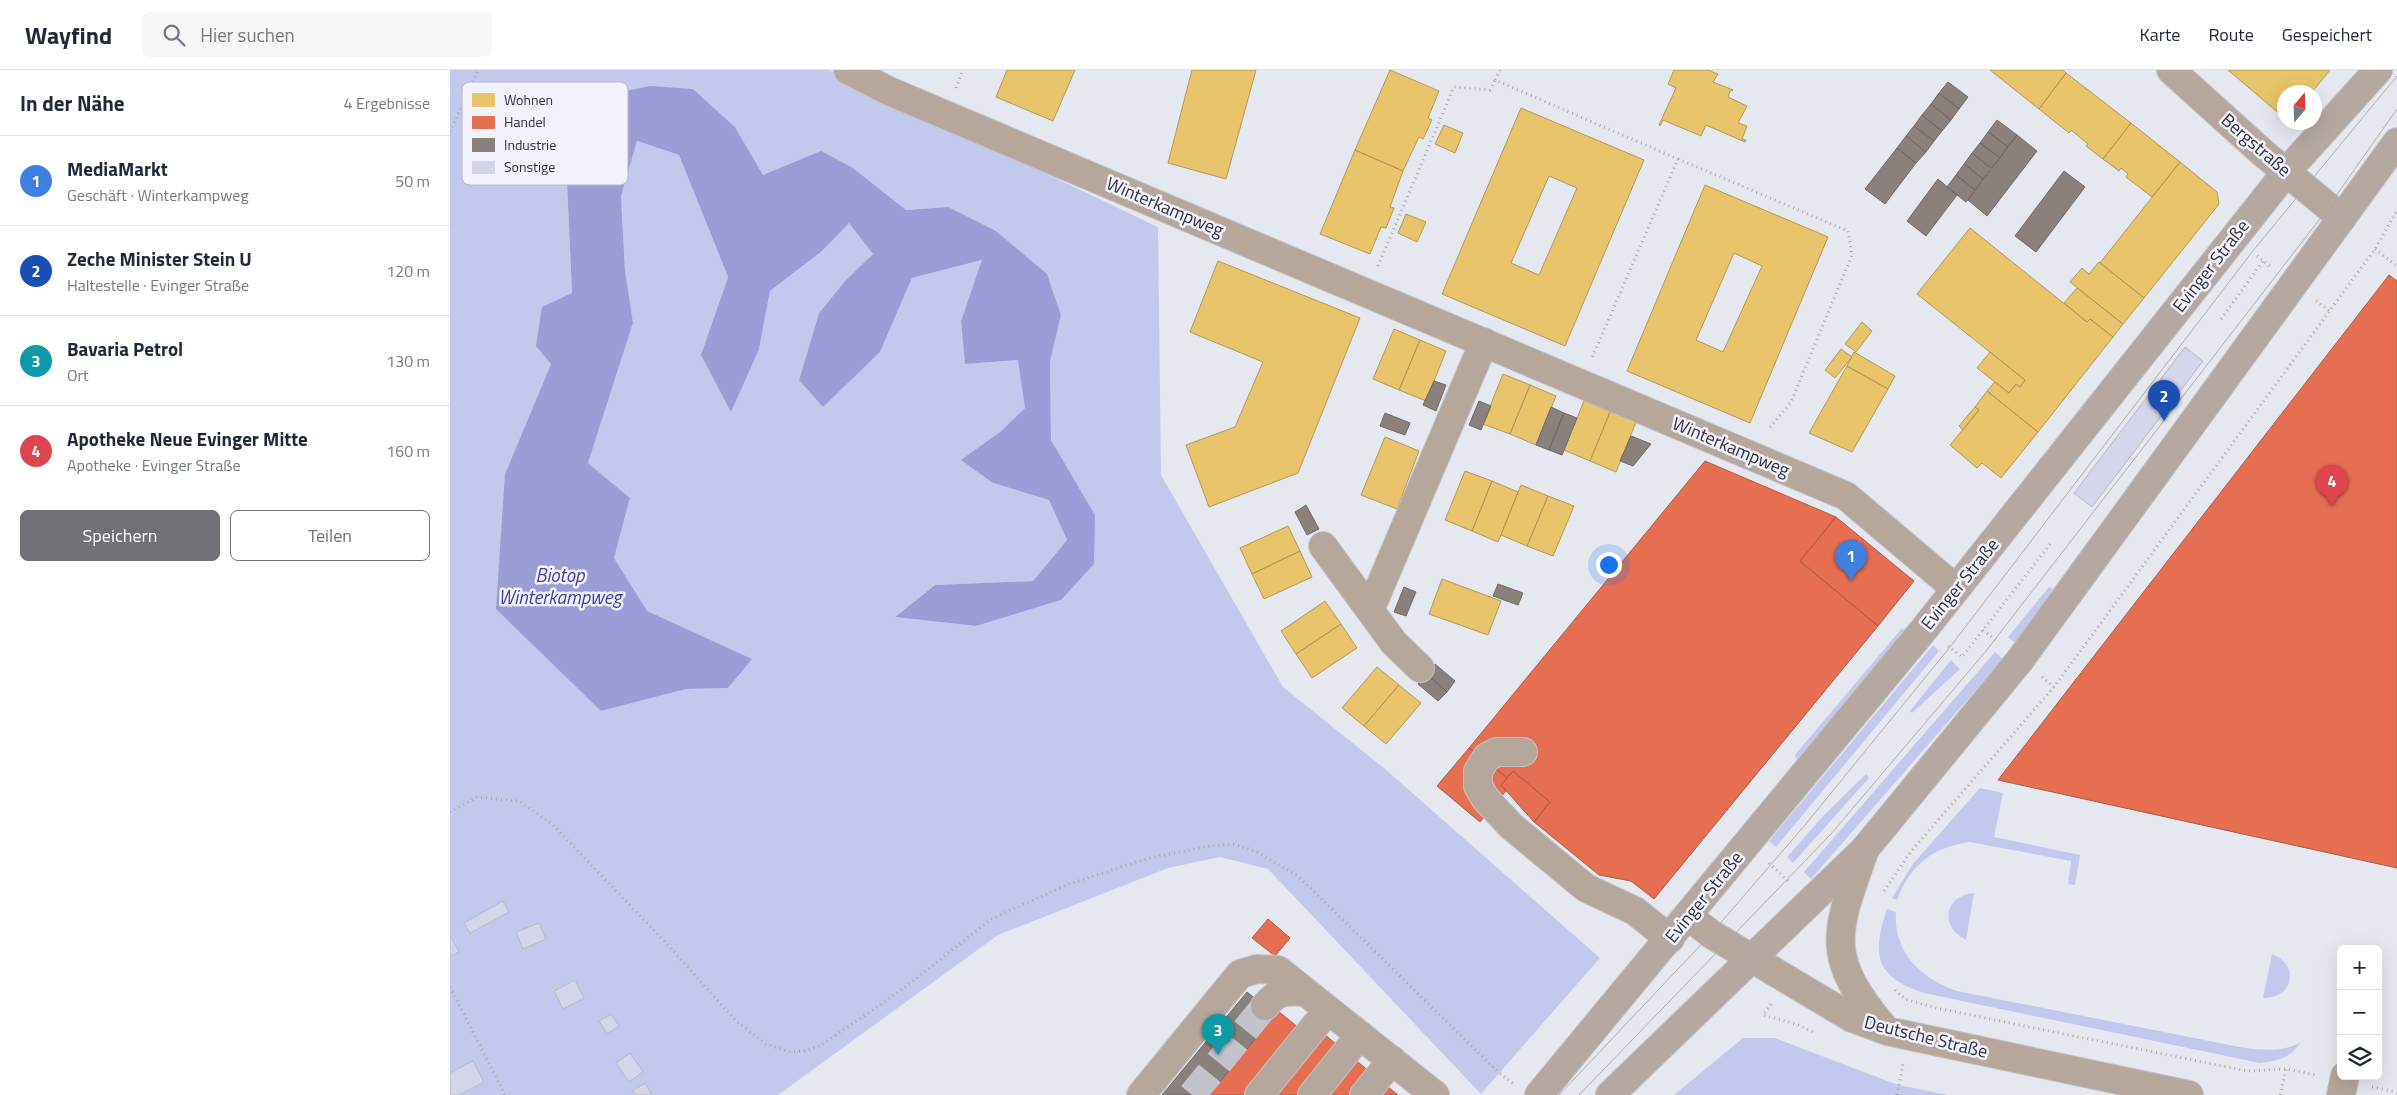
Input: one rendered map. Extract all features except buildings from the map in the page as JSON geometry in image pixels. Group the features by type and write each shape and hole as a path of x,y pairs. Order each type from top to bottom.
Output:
{"main road":[{"name":"Evinger Straße","path":"1530,1092 1670,939 1956,589 2287,172 2378,70"},
{"path":"1610,1095 1865,849 2020,660 2397,142"}],"street":[{"name":"Winterkampweg","path":"848,70 889,91 1846,496 1956,589"},
{"name":"Bergstraße","path":"2171,70 2263,153 2342,218"},
{"path":"1370,610 1484,342"},
{"path":"1323,546 1394,643 1420,668"},
{"path":"1523,752 1497,752 1487,757 1478,771 1478,786 1485,798 1511,826 1586,888 1635,911 1670,939"},
{"path":"1865,849 1847,899 1839,932 1843,967 1862,1001 1887,1031"},
{"name":"Deutsche Straße","path":"1688,916 1711,934 1852,1018 1887,1031 2189,1095"},
{"path":"1141,1095 1240,974 1258,969 1278,970 1392,1060 1426,1092"},
{"path":"1265,1006 1275,995 1285,991 1305,992"},
{"path":"1267,1092 1328,1010"},
{"path":"1312,1095 1360,1035"},
{"path":"1364,1095 1392,1060"},
{"path":"2341,1095 2344,1080"}],"path":[{"path":"473,82 478,70"},
{"path":"1367,293 1454,87 1490,90 1500,70"},
{"path":"1495,80 1678,160 1848,231 1852,256 1791,402 1748,454"},
{"path":"450,132 462,105"},
{"path":"1581,384 1678,160"},
{"path":"1882,893 1912,850 2054,687 2375,249 2397,210"},
{"path":"2375,249 2397,266"},
{"path":"2221,319 2264,261"},
{"path":"1983,630 2051,543"},
{"path":"450,812 477,797 519,801 552,824 667,944 736,1021 766,1044 790,1052 804,1051 820,1046 907,986 991,918 1069,884 1142,860 1203,847 1233,844 1255,851 1298,876 1497,1071 1530,1092"},
{"path":"1748,844 1811,902"},
{"path":"1890,985 1905,999 1936,1008 2247,1071 2286,1069 2280,1095"},
{"path":"450,987 505,1095"},
{"path":"1897,1095 1904,1061"}],"shaded area":[{"path":"450,70 829,70 1158,227 1161,475 1283,687 1385,769 1600,958 1481,1094 1268,869 1220,857 1168,868 998,935 778,1095 450,1095","holes":["462,82 628,82 628,137 693,89 735,127 763,175 853,168 906,210 948,207 1061,315 1050,362 1051,440 1095,515 1061,600 976,626 895,617 935,585 1033,581 1067,540 1049,500 993,483 1000,432 1025,408 1019,360 965,364 961,321 983,260 912,278 880,352 799,380 819,313 845,281 873,254 849,222 822,251 770,291 759,349 701,355 728,277 679,155 637,141 628,172 628,185 624,185 621,196 625,270 633,323 588,463 630,498 614,558 646,611 751,659 728,688 686,689 601,711 505,474 551,364 572,293 567,185 462,185"]},
{"path":"2049,587 2056,590 2016,644 2008,637"},
{"path":"1902,628 1906,632 1797,759 1794,756"},
{"path":"1933,645 1939,651 1776,847 1769,841"},
{"path":"1995,652 2003,659 1811,879 1804,872"},
{"path":"1951,660 1960,669 1912,713 1910,711"},
{"path":"1866,774 1869,778 1793,863 1787,857 1825,814"},
{"path":"1980,788 2003,793 1994,837 2080,855 2075,885 2068,884 2071,861 1970,842 1957,844 1934,853 1916,868 1902,888 1897,900 1892,898 1913,864"},
{"path":"1974,893 1966,940 1957,934 1952,927 1949,920 1949,912 1951,905 1956,900 1964,895"},
{"path":"1887,909 1896,912 1899,940 1912,962 1932,979 1957,991 2245,1048 2280,1049 2300,1043 2283,1058 2260,1063 1924,993 1895,979 1886,971 1881,961 1879,939"},
{"path":"2272,954 2281,959 2287,966 2290,980 2287,987 2281,993 2273,997 2263,998"},
{"path":"1743,1038 1775,1038 1898,1085 1949,1095 1674,1095"}],"water":[{"name":"Biotop Winterkampweg","path":"650,86 693,89 735,127 763,175 821,151 853,168 906,210 948,207 996,231 1047,274 1061,315 1050,362 1051,440 1095,515 1094,564 1061,600 976,626 895,617 935,585 1033,581 1067,540 1049,500 993,483 961,460 1000,432 1025,408 1018,360 965,364 961,321 982,260 912,278 880,352 823,407 799,380 819,313 845,281 873,254 849,223 822,251 770,291 759,349 731,412 701,355 728,277 679,155 637,141 628,172 628,90"},
{"name":"Biotop Winterkampweg","path":"567,185 624,185 621,196 625,270 633,323 588,463 630,498 614,558 647,611 752,659 728,688 686,689 601,711 496,609 505,474 551,364 536,346 542,307 572,293"}],"tunnel":[{"path":"1192,1095 1265,1006"}],"tram line":[{"path":"1559,1095 1711,934 1805,825 1950,647 2252,252 2397,76"},
{"path":"1579,1095 1831,834 1986,651 2319,220 2397,109"}],"place":[{"name":"Zeche Minister Stein U","path":"2164,421"},
{"name":"Apotheke Neue Evinger Mitte","path":"2332,506"},
{"name":"MediaMarkt","path":"1851,581"},
{"name":"Bavaria Petrol","path":"1218,1055"}]}
